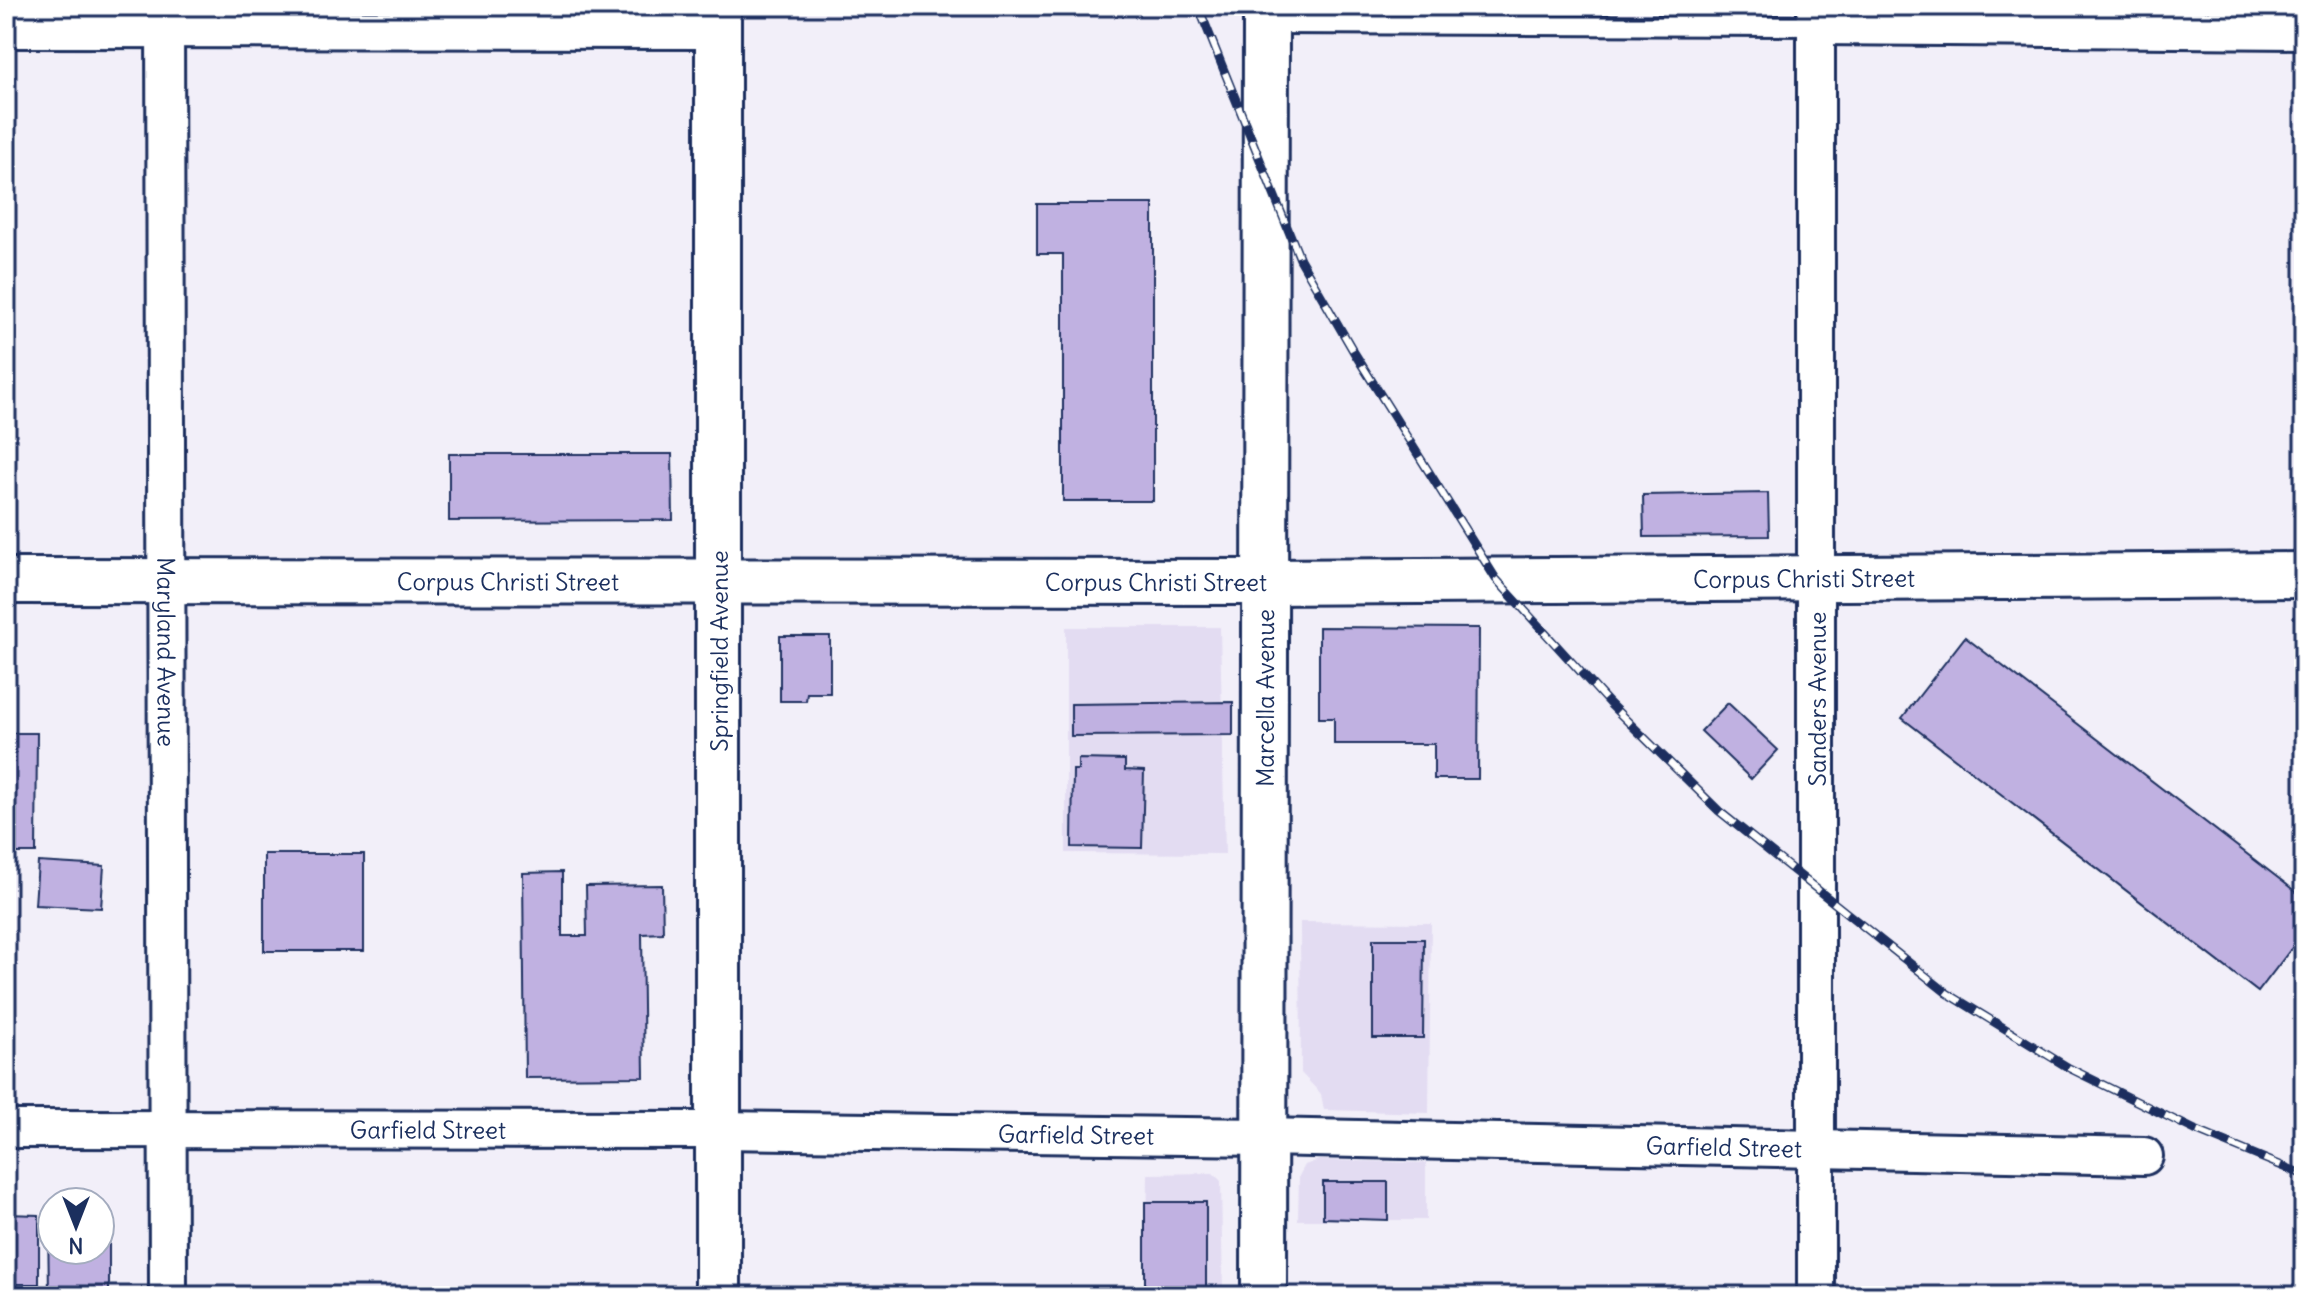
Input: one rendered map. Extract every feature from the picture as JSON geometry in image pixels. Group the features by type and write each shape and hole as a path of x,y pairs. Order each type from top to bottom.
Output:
{"main road":[{"name":"Marcella Avenue","path":"1264,1296 1266,15"},
{"name":"Springfield Avenue","path":"718,18 718,1296"},
{"name":"Corpus Christi Street","path":"6,581 1263,582 2304,575"}],"street":[{"path":"1816,16 2304,30"},
{"name":"Sanders Avenue","path":"1816,16 1816,1296"},
{"path":"6,29 165,18 718,18"},
{"name":"Maryland Avenue","path":"165,18 168,1296"},
{"name":"Garfield Street","path":"6,1129 718,1130 1264,1137 2144,1156"}],"lane":[{"path":"1266,15 1816,16"}],"shaded area":[{"path":"1066,627 1220,627 1225,854 1066,853"},
{"path":"1300,922 1431,923 1429,1113 1324,1110 1321,1094 1301,1073"},
{"path":"1319,1160 1426,1163 1426,1220 1298,1220 1299,1176 1305,1165"},
{"path":"1213,1173 1221,1181 1223,1296 1146,1296 1148,1174"}],"building":[{"path":"1037,204 1153,204 1153,501 1063,501 1063,254 1037,254"},
{"path":"449,454 672,454 673,520 449,521"},
{"path":"1768,493 1769,536 1644,537 1643,495"},
{"path":"1319,627 1479,628 1478,779 1434,779 1434,744 1334,744 1334,718 1319,718"},
{"path":"780,636 830,636 830,693 807,693 806,701 780,701"},
{"path":"1965,637 2304,898 2304,932 2258,992 1902,718"},
{"path":"1233,702 1233,735 1071,736 1071,704"},
{"path":"1728,703 1778,750 1751,779 1701,731"},
{"path":"6,733 37,733 36,853 6,853"},
{"path":"1078,759 1125,760 1125,770 1144,771 1142,848 1072,847 1073,770 1078,770"},
{"path":"264,854 364,854 364,951 264,951"},
{"path":"38,862 104,866 101,908 35,905"},
{"path":"562,872 562,936 587,936 586,886 662,885 663,933 642,934 644,1077 525,1078 523,873"},
{"path":"1373,939 1424,939 1423,1038 1373,1038"},
{"path":"1323,1182 1388,1182 1388,1220 1323,1218"},
{"path":"1145,1202 1206,1202 1206,1296 1145,1296"},
{"path":"6,1214 36,1215 39,1284 6,1284"},
{"path":"49,1266 109,1266 109,1296 49,1296"}],"railway":[{"path":"1198,6 1300,259 1355,354 1496,579 1609,703 1719,811 1947,993 2069,1068 2195,1130 2304,1175"}]}
